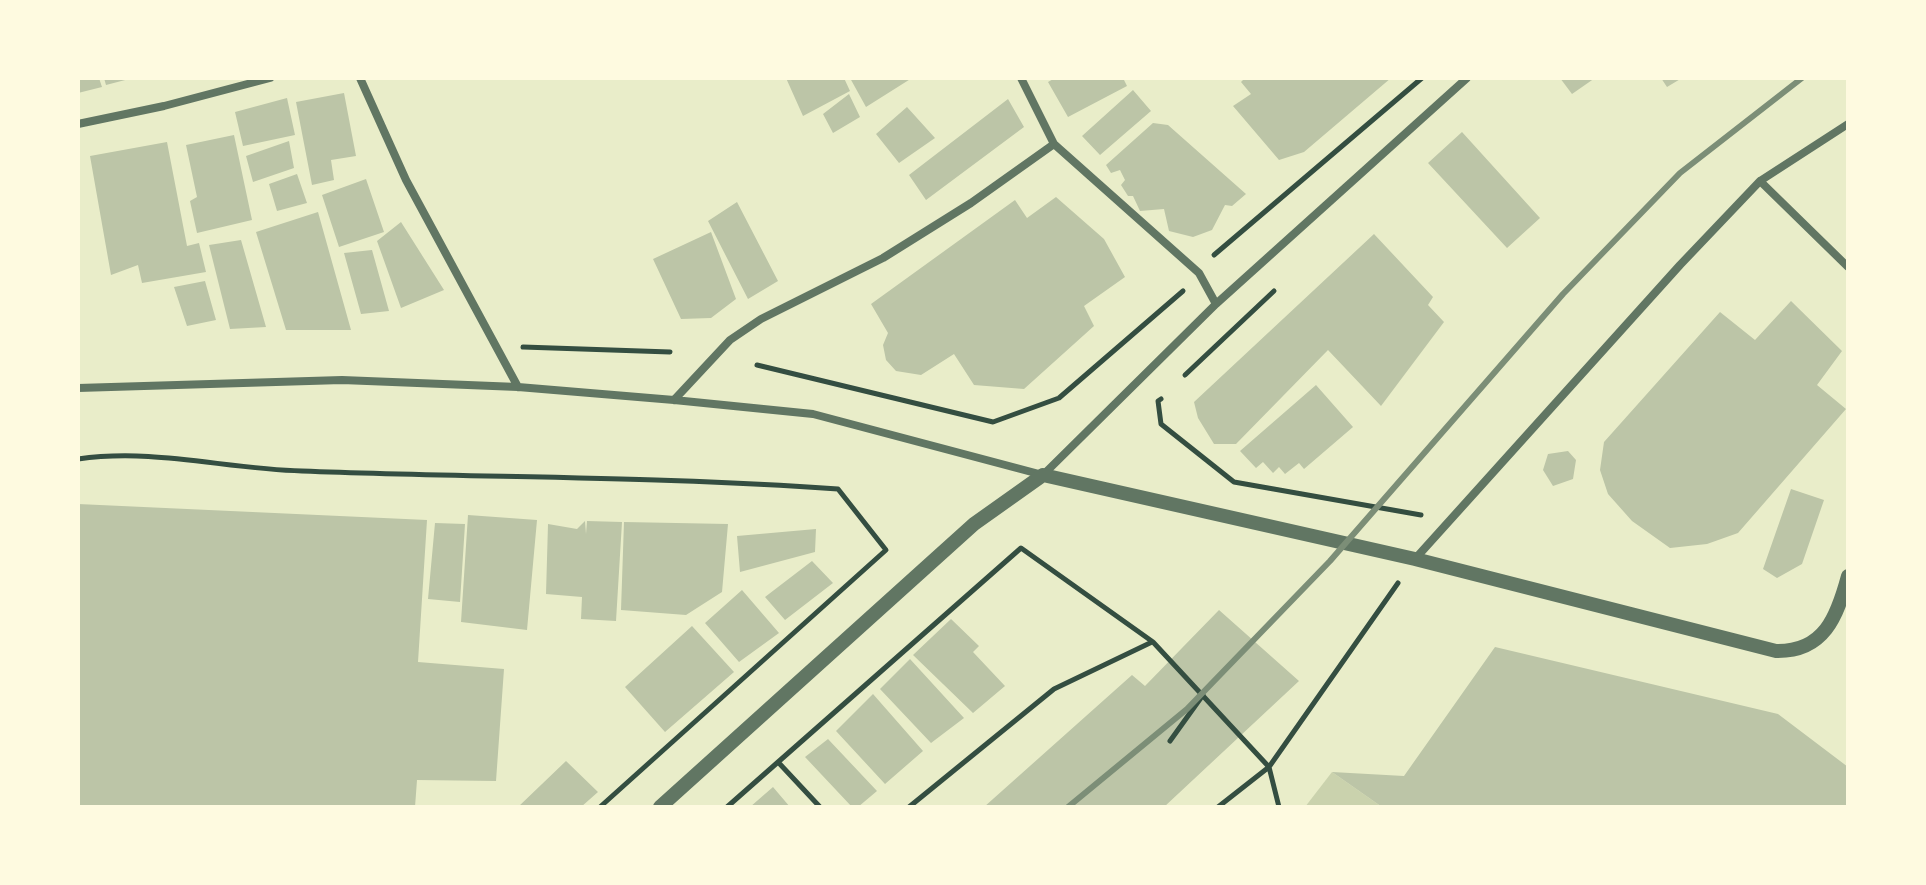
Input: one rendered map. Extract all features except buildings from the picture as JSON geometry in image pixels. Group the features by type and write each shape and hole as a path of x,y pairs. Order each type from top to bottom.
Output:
{"street":[{"path":"78,124 164,106 270,78"},
{"path":"360,78 406,180 518,387"},
{"path":"1021,78 1054,144 1199,273 1216,304"},
{"path":"660,807 974,524 1043,475 1216,304 1467,78"},
{"path":"1415,559 1680,265 1760,181 1848,124"},
{"path":"674,400 730,340 761,319 883,258 971,203 1054,144"},
{"path":"1760,181 1848,267"},
{"path":"78,388 342,380 518,387 813,414 1043,475 1415,559 1776,651 1793,651 1821,637 1831,627 1848,576"}],"path":[{"path":"1210,258 1422,78"},
{"path":"1180,380 1282,283"},
{"path":"757,365 993,422 1059,398 1184,290"},
{"path":"517,346 670,352"},
{"path":"1169,391 1158,401 1161,424 1234,482 1436,517"},
{"path":"78,459 123,453 298,471 739,482 838,489 886,550 600,807"},
{"path":"727,807 1021,548 1153,642 1269,767 1279,807"},
{"path":"1218,807 1269,767 1415,559"},
{"path":"909,807 1054,689 1153,642"},
{"path":"1170,741 1203,695"},
{"path":"778,762 820,807"}],"green space":[{"path":"1332,772 1382,807 1305,807"}],"railway":[{"path":"1068,807 1187,709 1330,561 1563,294 1680,173 1802,78"}]}
